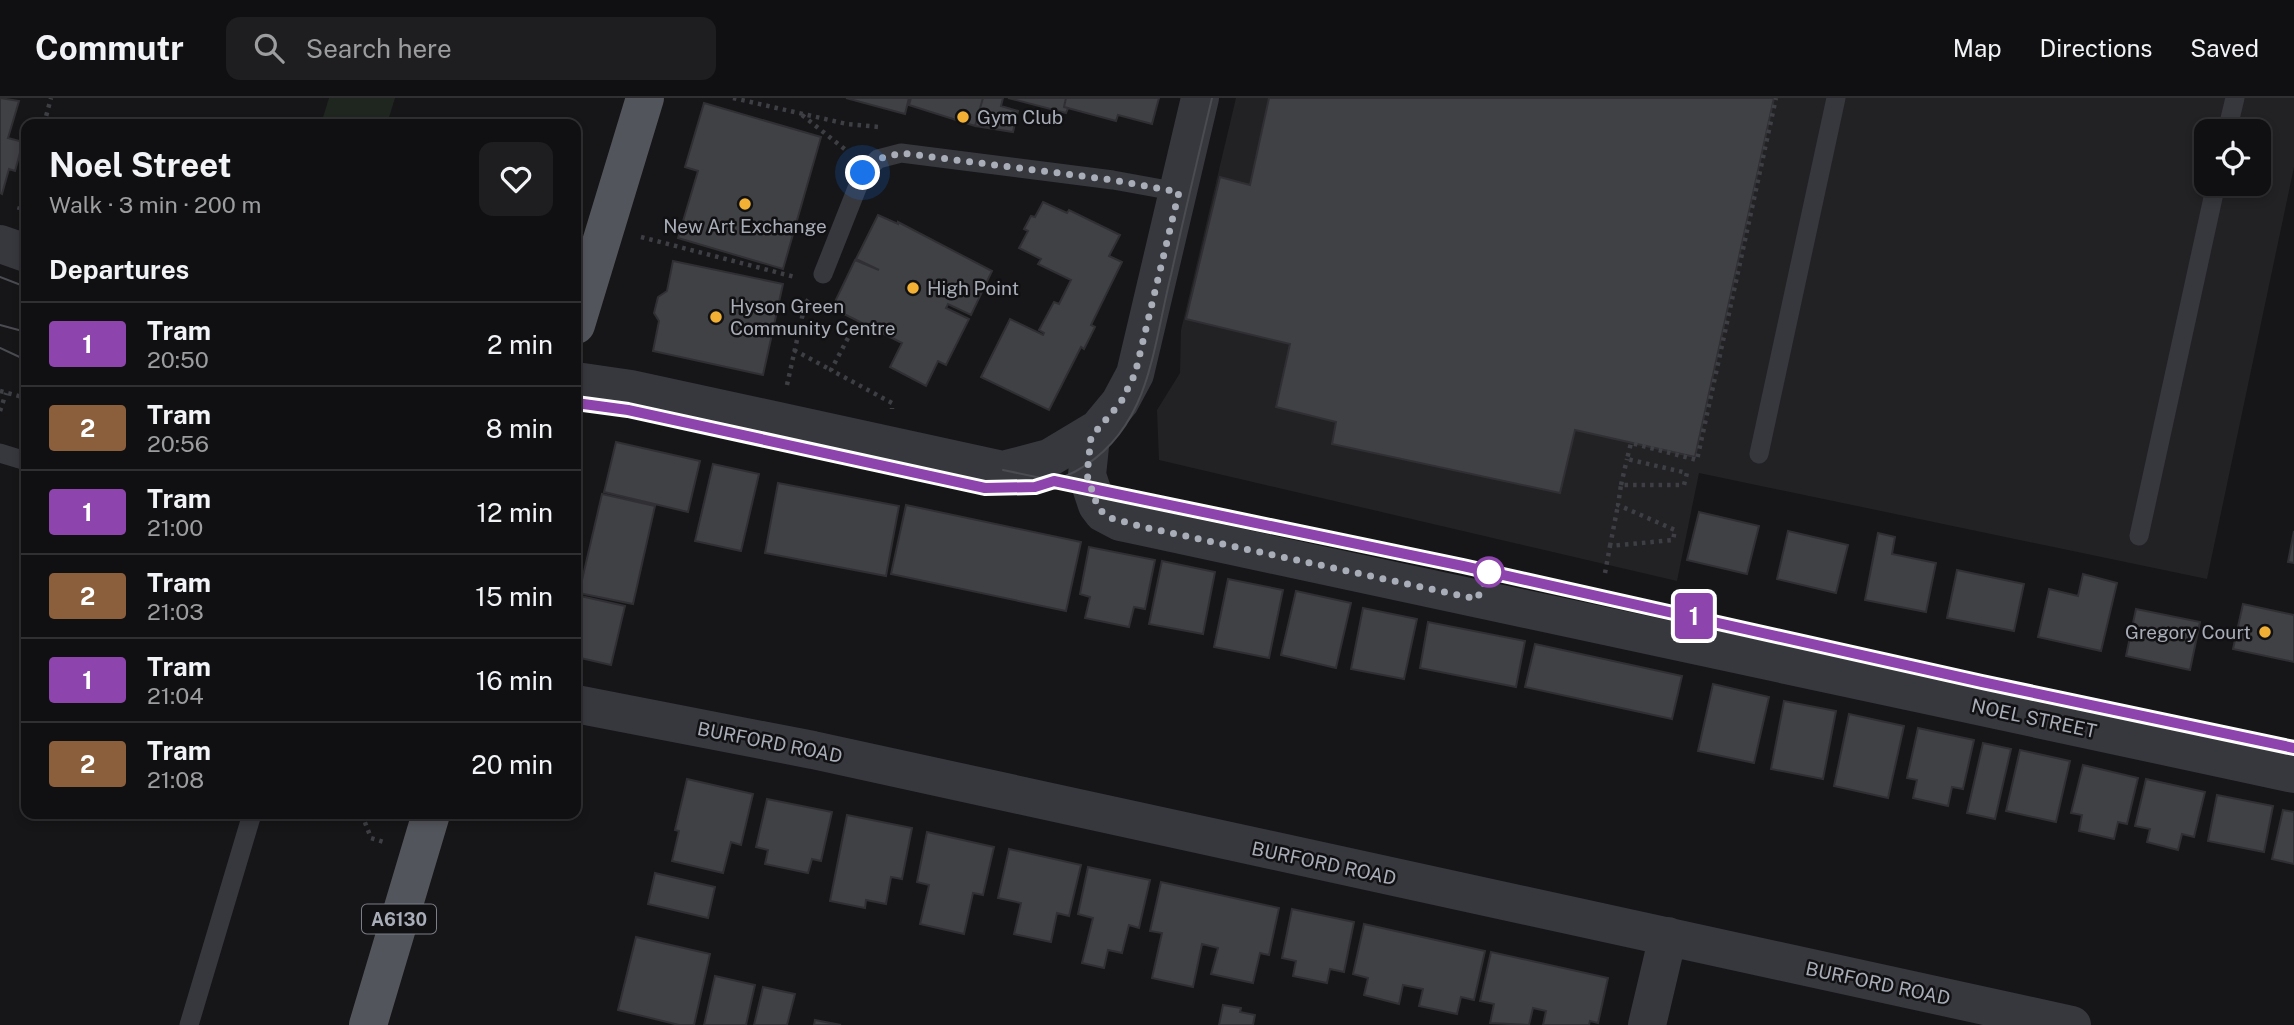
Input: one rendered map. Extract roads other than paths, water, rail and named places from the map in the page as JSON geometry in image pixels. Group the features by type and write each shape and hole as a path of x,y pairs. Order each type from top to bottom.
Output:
{"main road":[{"path":"581,308 645,98"},
{"name":"A6130","path":"377,1022 430,819"}],"street":[{"path":"581,382 631,389 1003,470 1049,458 1094,431 1121,402 1135,374 1200,98"},
{"path":"0,244 21,251"},
{"name":"NOEL STREET","path":"1094,431 1087,475 1103,513 1120,522 2294,774"},
{"name":"BURFORD ROAD","path":"581,705 813,750 2071,1025"},
{"path":"1647,1025 1668,936"}],"lane":[{"path":"1759,454 1836,98"},
{"path":"2230,119 2235,98"},
{"path":"815,277 863,173 878,159 901,153 1113,180 1179,192"},
{"path":"2139,536 2213,196"},
{"path":"0,453 21,459"},
{"path":"189,1025 251,819"}],"tram line":[{"path":"581,404 628,410 985,488 1033,486 1055,481 1075,472 1111,444 1125,425 1143,390 1157,341 1212,98"},
{"path":"0,277 21,285"},
{"path":"0,325 21,331"},
{"path":"0,348 21,358"},
{"name":"1","path":"581,403 628,410 985,488 1016,489 1054,481 1334,538 1982,682 2294,748"},
{"path":"1003,470 1489,571 2009,688 2294,748"}],"place":[{"name":"Gym Club","path":"963,117"},
{"name":"New Art Exchange","path":"745,204"},
{"name":"High Point","path":"913,288"},
{"name":"Hyson Green Community Centre","path":"716,317"},
{"name":"Gregory Court","path":"2265,632"}]}
